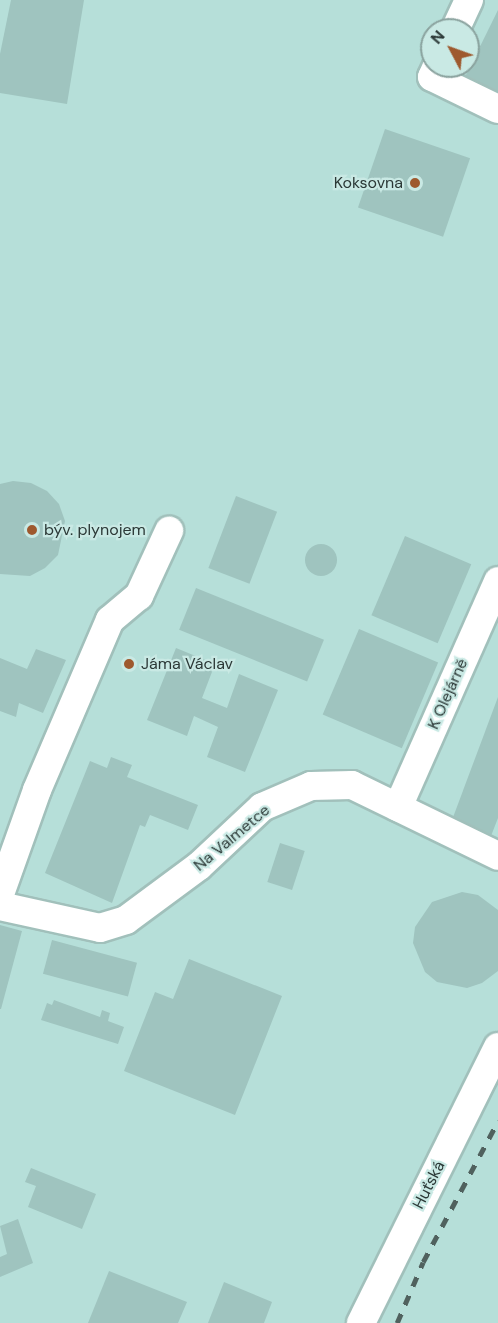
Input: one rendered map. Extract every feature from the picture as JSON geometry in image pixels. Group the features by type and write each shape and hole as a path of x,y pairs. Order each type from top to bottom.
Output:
{"street":[{"path":"460,18 469,0"},
{"path":"434,78 498,109"},
{"path":"0,894 37,790 110,620 139,596 170,531"},
{"name":"K Olejárně","path":"398,807 498,581"},
{"name":"Na Valmetce","path":"0,906 100,928 126,920 156,901 262,807 311,786 352,785 498,856"},
{"name":"Huťská","path":"361,1323 498,1047"}],"shaded area":[{"path":"0,0 498,0 498,1323 0,1323"}],"building":[{"path":"11,0 84,0 67,104 0,93 0,54"},
{"path":"498,10 498,96 464,79 480,78 480,47"},
{"name":"Koksovna","path":"385,129 470,158 443,237 358,207"},
{"name":"býv. plynojem","path":"13,481 31,483 47,491 59,504 65,521 58,555 45,568 30,576 0,574 0,484"},
{"path":"236,496 277,512 249,584 208,568"},
{"path":"405,536 471,564 438,643 371,615"},
{"path":"321,544 332,549 337,560 332,571 321,576 310,571 305,560 310,549"},
{"path":"196,588 324,640 307,681 179,630"},
{"path":"359,629 438,663 402,748 323,715"},
{"path":"176,648 215,664 202,698 227,708 239,674 278,690 245,772 207,757 218,727 194,716 187,736 147,720"},
{"path":"36,649 66,660 43,713 19,703 16,717 0,711 0,658 27,669"},
{"path":"498,697 498,818 491,836 452,820"},
{"path":"111,757 132,765 127,777 198,805 188,830 150,815 145,827 140,825 112,903 45,873 90,761 107,768"},
{"path":"280,843 305,851 292,890 267,882"},
{"path":"462,892 478,895 498,910 498,971 482,983 467,988 437,982 425,972 413,943 415,927 432,902"},
{"path":"0,925 22,931 1,1009 0,1009"},
{"path":"52,940 137,963 128,997 43,974"},
{"path":"189,959 282,996 235,1115 124,1071 155,992 173,999"},
{"path":"54,1000 100,1017 102,1010 110,1013 108,1021 124,1027 118,1044 41,1020 47,1003 52,1005"},
{"path":"31,1168 96,1194 82,1229 28,1207 36,1186 25,1182"},
{"path":"18,1219 33,1263 0,1277 0,1257 7,1254 0,1226"},
{"path":"109,1271 187,1302 178,1323 88,1323"},
{"path":"224,1282 272,1302 264,1323 208,1323"}],"railway":[{"path":"397,1323 423,1262 498,1121"}],"place":[{"name":"Koksovna","path":"415,183"},
{"name":"býv. plynojem","path":"32,530"},
{"name":"Jáma Václav","path":"129,664"}]}
